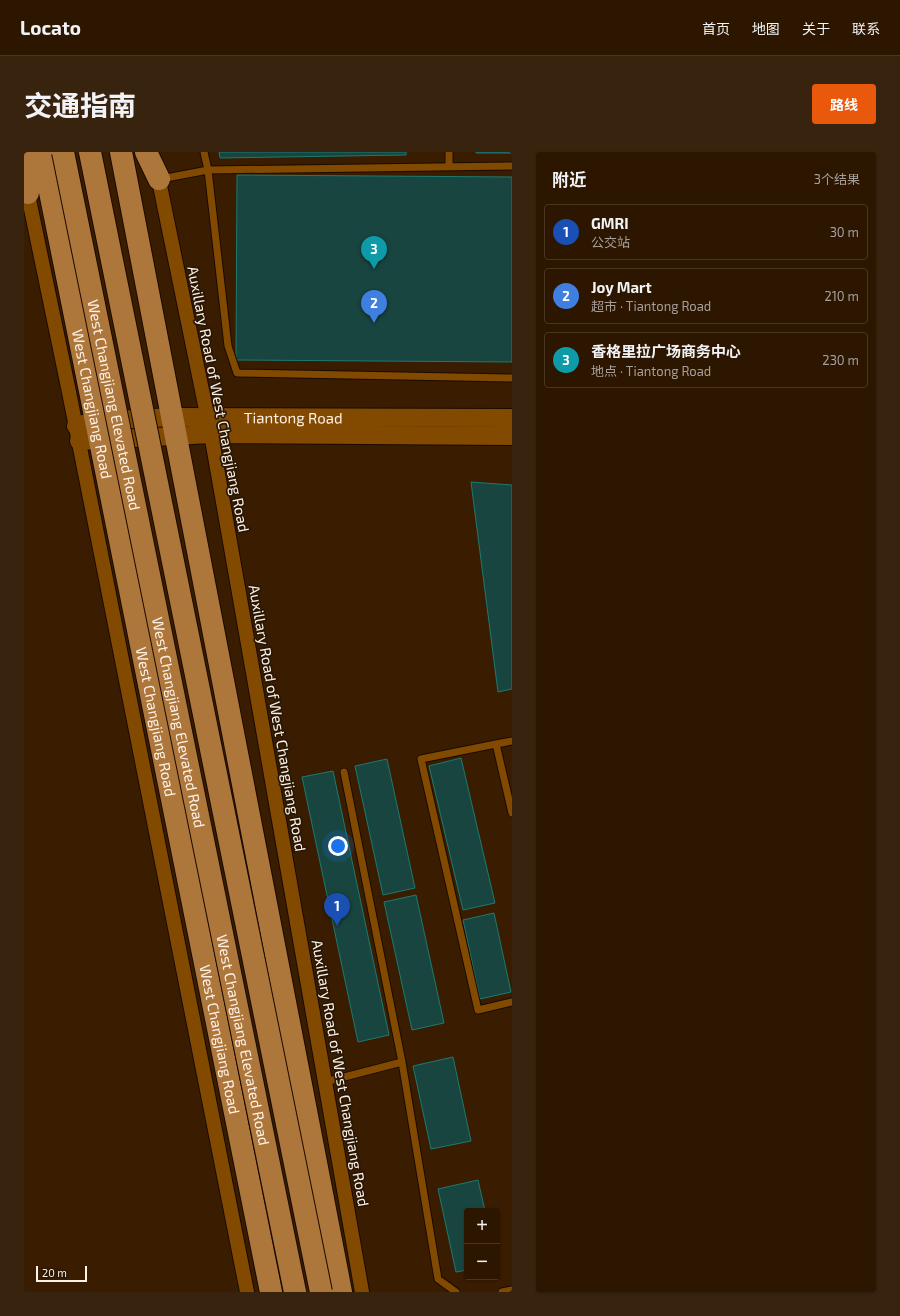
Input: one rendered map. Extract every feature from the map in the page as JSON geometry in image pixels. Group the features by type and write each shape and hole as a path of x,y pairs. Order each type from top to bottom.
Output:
{"highway":[{"path":"26,184 27,152"},
{"name":"West Changjiang Road","path":"42,152 87,432 271,1292"},
{"name":"West Changjiang Elevated Road","path":"63,152 295,1292"},
{"name":"West Changjiang Elevated Road","path":"90,152 321,1292"},
{"path":"121,152 341,1292"},
{"path":"146,152 159,179"}],"street":[{"name":"Auxillary Road of West Changjiang Road","path":"153,152 209,426 362,1292"},
{"path":"26,184 87,432 247,1292"},
{"name":"Tiantong Road","path":"87,432 174,426 512,418"},
{"name":"Tiantong Road","path":"209,426 512,436"}],"lane":[{"path":"204,152 208,170 228,346 237,373 512,378"},
{"path":"449,152 449,167"},
{"path":"159,179 208,170 512,166"},
{"path":"512,741 421,759 478,1010 512,1002"},
{"path":"496,744 512,813"},
{"path":"344,772 402,1062 438,1279 456,1292"},
{"path":"325,1082 402,1062"},
{"path":"502,1292 512,1290"}],"building":[{"path":"219,152 406,152 406,155 220,158"},
{"path":"512,152 512,153 476,153"},
{"path":"237,175 512,177 512,362 236,360"},
{"path":"471,482 512,485 512,689 498,692"},
{"path":"461,758 495,903 463,910 429,766"},
{"path":"387,759 415,888 383,895 355,766"},
{"path":"333,771 389,1035 358,1042 302,777"},
{"path":"416,895 444,1023 412,1030 384,902"},
{"path":"494,913 511,992 480,999 463,920"},
{"path":"453,1057 471,1141 431,1149 413,1066"},
{"path":"478,1180 484,1208 464,1208 464,1271 456,1272 438,1189"}],"place":[{"name":"香格里拉广场商务中心","path":"374,269"},
{"name":"Joy Mart","path":"374,323"},
{"name":"GMRI","path":"337,926"}]}
